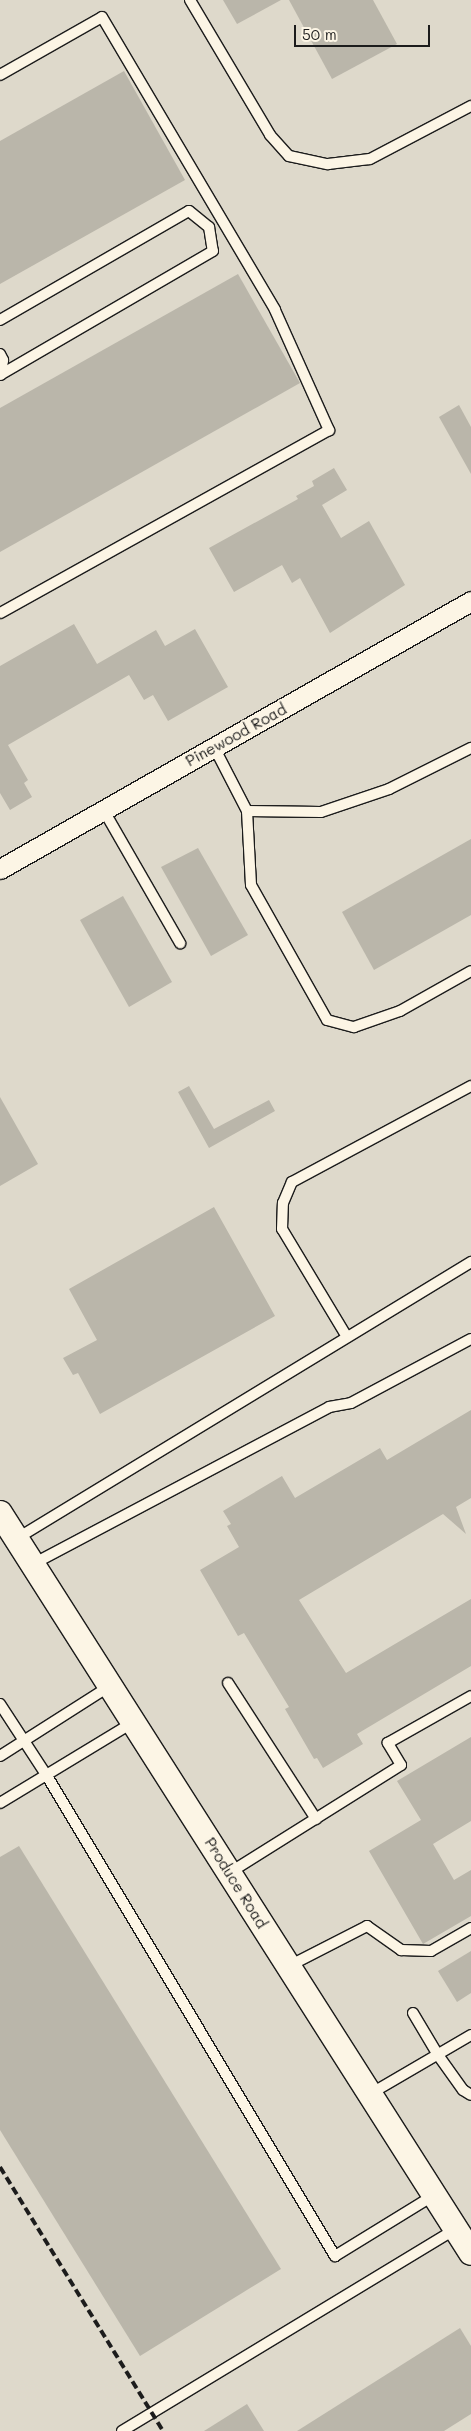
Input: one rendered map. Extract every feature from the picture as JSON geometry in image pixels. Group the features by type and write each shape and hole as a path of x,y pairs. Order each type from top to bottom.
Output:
{"street":[{"name":"Pinewood Road","path":"0,869 471,601"},
{"name":"Produce Road","path":"0,1513 471,2253"}],"lane":[{"path":"190,0 270,135 289,156 328,164 370,159 471,106"},
{"path":"0,75 102,17 275,310 329,430 0,613"},
{"path":"0,320 189,211 209,227 213,252 0,375"},
{"path":"209,227 221,220"},
{"path":"0,354 3,360 0,375"},
{"path":"214,747 247,810 250,885 327,1020 354,1027 391,1015 471,971"},
{"path":"247,810 321,812 389,789 471,748"},
{"path":"103,809 180,943"},
{"path":"347,1337 282,1228 283,1203 292,1182 471,1086"},
{"path":"16,1538 471,1262"},
{"path":"32,1564 329,1407 351,1403 471,1339"},
{"path":"228,1683 316,1819"},
{"path":"0,1756 111,1686"},
{"path":"229,1873 401,1765 388,1743 471,1696"},
{"path":"0,1704 47,1776 335,2256 434,2195"},
{"path":"0,1803 134,1722"},
{"path":"289,1966 367,1926 401,1950 431,1951 471,1928"},
{"path":"413,2012 438,2055 463,2090 471,2095"},
{"path":"370,2094 471,2036"},
{"path":"122,2431 456,2229"}],"shaded area":[{"path":"0,0 471,0 471,2431 0,2431"}],"building":[{"path":"223,0 281,0 237,24"},
{"path":"289,0 373,0 397,44 332,79"},
{"path":"124,71 185,180 0,284 0,141"},
{"path":"238,274 300,383 0,552 0,408"},
{"path":"459,405 471,427 471,474 439,417"},
{"path":"334,468 347,490 322,505 341,538 369,521 405,585 330,633 300,578 292,583 282,565 234,592 209,548 298,499 296,496 314,486 312,481"},
{"path":"74,624 97,664 156,630 165,646 195,629 228,687 168,721 153,695 144,700 129,675 8,745 28,780 24,783 32,797 10,810 0,793 0,666"},
{"path":"471,839 471,915 374,970 342,912"},
{"path":"198,848 248,935 211,956 161,867"},
{"path":"123,896 172,982 129,1007 80,920"},
{"path":"189,1086 214,1129 269,1100 275,1111 209,1148 178,1092"},
{"path":"0,1097 38,1164 0,1186"},
{"path":"214,1207 275,1316 100,1414 78,1373 73,1375 63,1358 97,1340 69,1289"},
{"path":"471,1410 471,1498 456,1507 466,1534 443,1514 299,1600 346,1673 471,1599 471,1666 357,1734 363,1744 323,1768 317,1758 314,1759 285,1709 289,1707 244,1633 238,1636 200,1570 239,1547 227,1526 231,1524 223,1511 282,1476 295,1498 380,1448 387,1460"},
{"path":"471,1737 471,1821 433,1844 454,1880 471,1870 471,1916 423,1944 369,1851 421,1820 397,1781"},
{"path":"19,1846 281,2269 140,2356 0,2130 0,1857"},
{"path":"471,1951 471,1993 457,2002 438,1971"},
{"path":"460,2328 471,2346 471,2414 444,2431 297,2431"},
{"path":"247,2404 264,2431 204,2431"}],"railway":[{"path":"0,2167 163,2431"}]}
